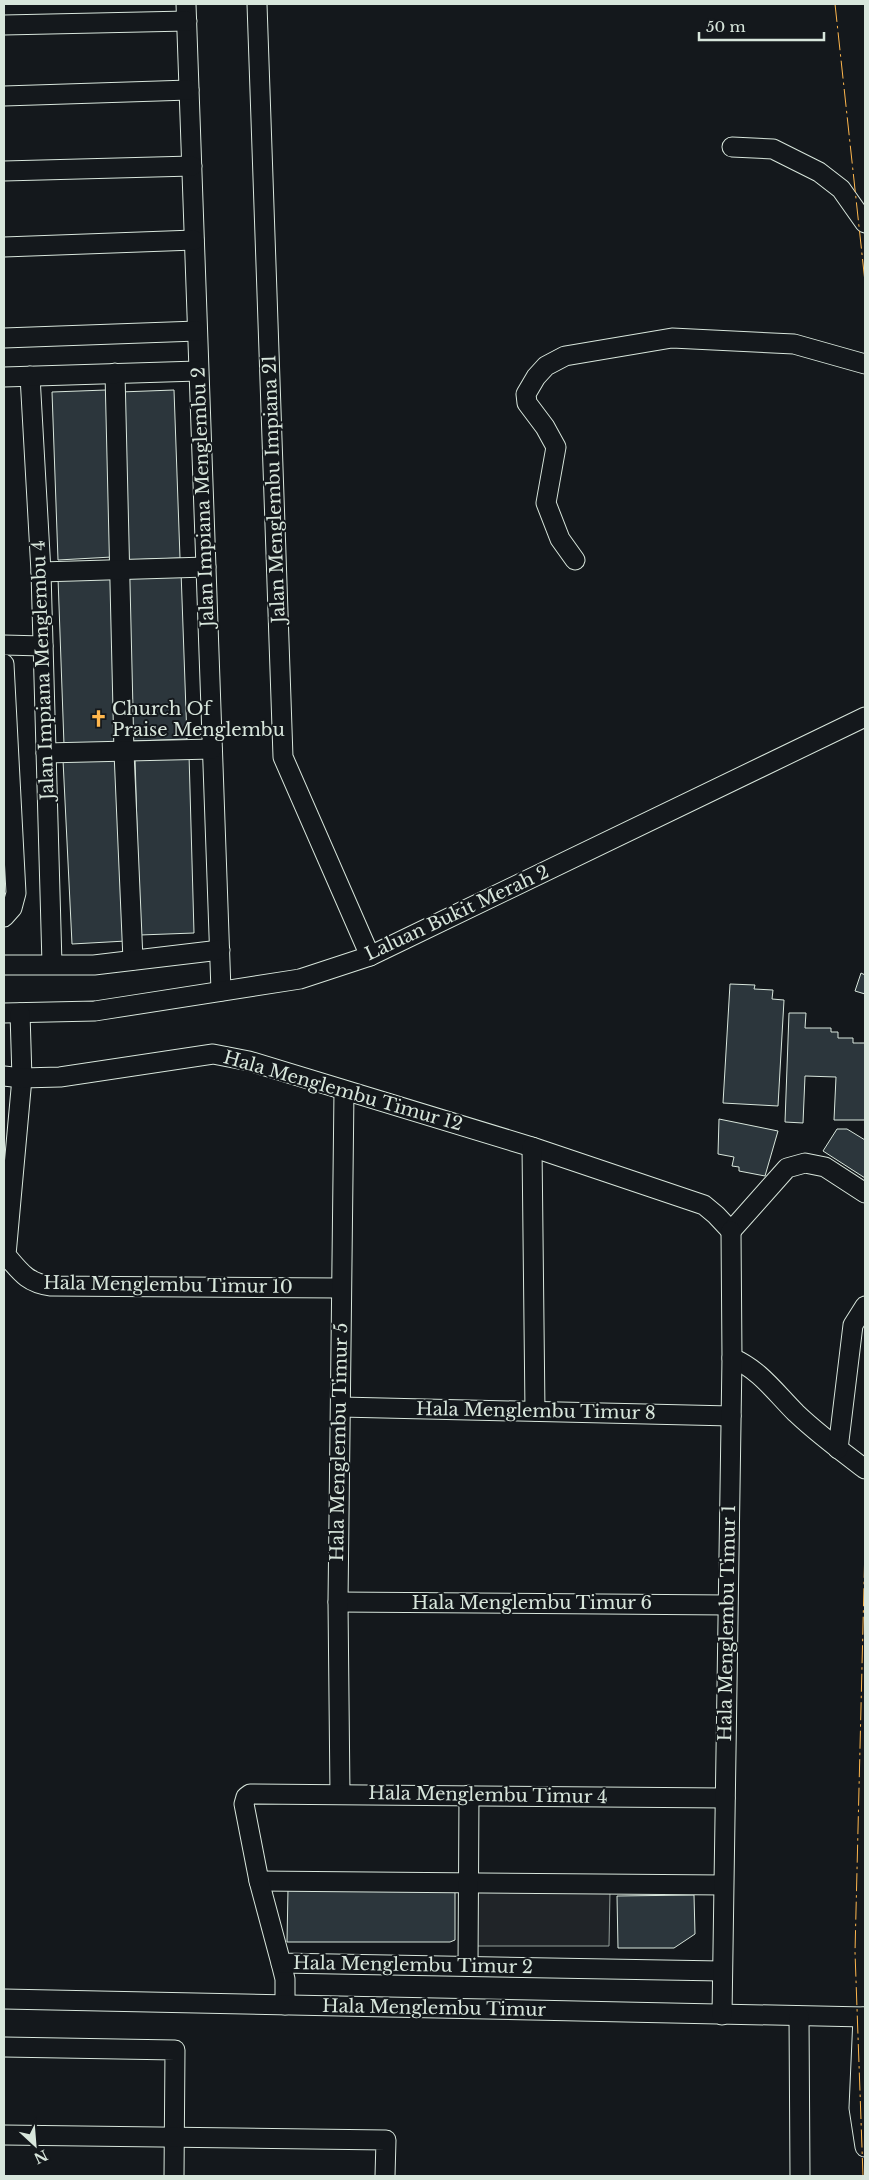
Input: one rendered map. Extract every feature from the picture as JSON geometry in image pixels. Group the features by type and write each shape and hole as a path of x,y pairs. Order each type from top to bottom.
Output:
{"street":[{"name":"Jalan Menglembu Impiana 21","path":"257,4 283,757 370,956"},
{"path":"4,25 187,12"},
{"name":"Jalan Impiana Menglembu 2","path":"187,12 221,991"},
{"path":"4,96 189,90"},
{"path":"732,147 772,149 819,172 841,189 865,223"},
{"path":"4,171 192,166"},
{"path":"4,247 194,240"},
{"path":"4,338 197,331"},
{"path":"575,560 560,539 546,503 556,447 545,427 527,402 526,394 536,377 546,366 565,356 672,338 794,344 865,364"},
{"path":"4,377 198,371"},
{"path":"115,373 118,569 133,960"},
{"name":"Jalan Impiana Menglembu 4","path":"30,376 41,572 52,964"},
{"path":"41,572 206,567"},
{"path":"4,645 43,646"},
{"path":"4,664 16,893 12,908 4,917"},
{"name":"Laluan Bukit Merah 2","path":"12,1013 95,1011 300,979 370,956 865,717"},
{"path":"46,753 212,749"},
{"path":"4,965 94,965 220,950"},
{"path":"12,1013 13,1077"},
{"name":"Hala Menglembu Timur 12","path":"13,1077 60,1078 213,1054 249,1061 532,1147 704,1205 730,1231"},
{"name":"Hala Menglembu Timur 10","path":"13,1077 6,1255 22,1274 37,1284 51,1286 341,1288"},
{"name":"Hala Menglembu Timur 5","path":"340,1794 338,1602 344,1091"},
{"path":"532,1147 534,1411"},
{"path":"730,1231 787,1168 805,1162 825,1167 865,1193"},
{"name":"Hala Menglembu Timur 1","path":"722,2015 721,1970 732,1358 730,1231"},
{"path":"838,1449 853,1325 865,1306"},
{"path":"732,1358 747,1364 774,1388 817,1432 865,1469"},
{"name":"Hala Menglembu Timur 8","path":"341,1407 731,1416"},
{"name":"Hala Menglembu Timur 6","path":"338,1602 727,1605"},
{"name":"Hala Menglembu Timur 4","path":"250,1794 725,1798"},
{"name":"Hala Menglembu Timur 2","path":"250,1794 246,1797 244,1804 259,1881 281,1963 721,1970"},
{"path":"468,1966 469,1795"},
{"path":"259,1881 723,1885"},
{"path":"281,1963 285,1979 285,2005"},
{"name":"Hala Menglembu Timur","path":"4,1998 864,2017"},
{"path":"799,2016 800,2176"},
{"path":"864,2017 859,2108 865,2147"},
{"path":"4,2047 175,2050 174,2176"},
{"path":"4,2135 386,2140 385,2176"}],"shaded area":[{"path":"471,1890 610,1891 609,1946 471,1946"}],"building":[{"path":"106,390 112,557 58,560 52,392"},
{"path":"174,390 180,558 126,560 120,392"},
{"path":"181,571 187,739 133,741 127,573"},
{"path":"112,575 118,743 64,745 58,578"},
{"path":"189,754 194,933 140,935 135,756"},
{"path":"117,757 126,941 72,944 63,760"},
{"path":"861,973 865,975 865,994 855,991"},
{"path":"730,984 755,985 754,989 773,990 772,999 784,1000 778,1106 723,1103"},
{"path":"789,1013 806,1013 805,1028 831,1028 831,1032 838,1032 838,1038 853,1038 853,1043 865,1043 865,1120 834,1120 836,1077 805,1076 803,1123 785,1122"},
{"path":"719,1119 778,1131 765,1176 739,1171 739,1167 732,1166 734,1157 718,1154"},
{"path":"837,1129 847,1129 865,1140 865,1178 823,1151"},
{"path":"288,1889 455,1891 455,1940 450,1942 287,1942"},
{"path":"694,1895 695,1934 674,1948 618,1948 617,1896"}],"power":[{"path":"835,4 865,282"},
{"path":"863,2176 855,1952 865,1544"}],"place":[{"name":"Church Of Praise Menglembu","path":"98,719"}]}
